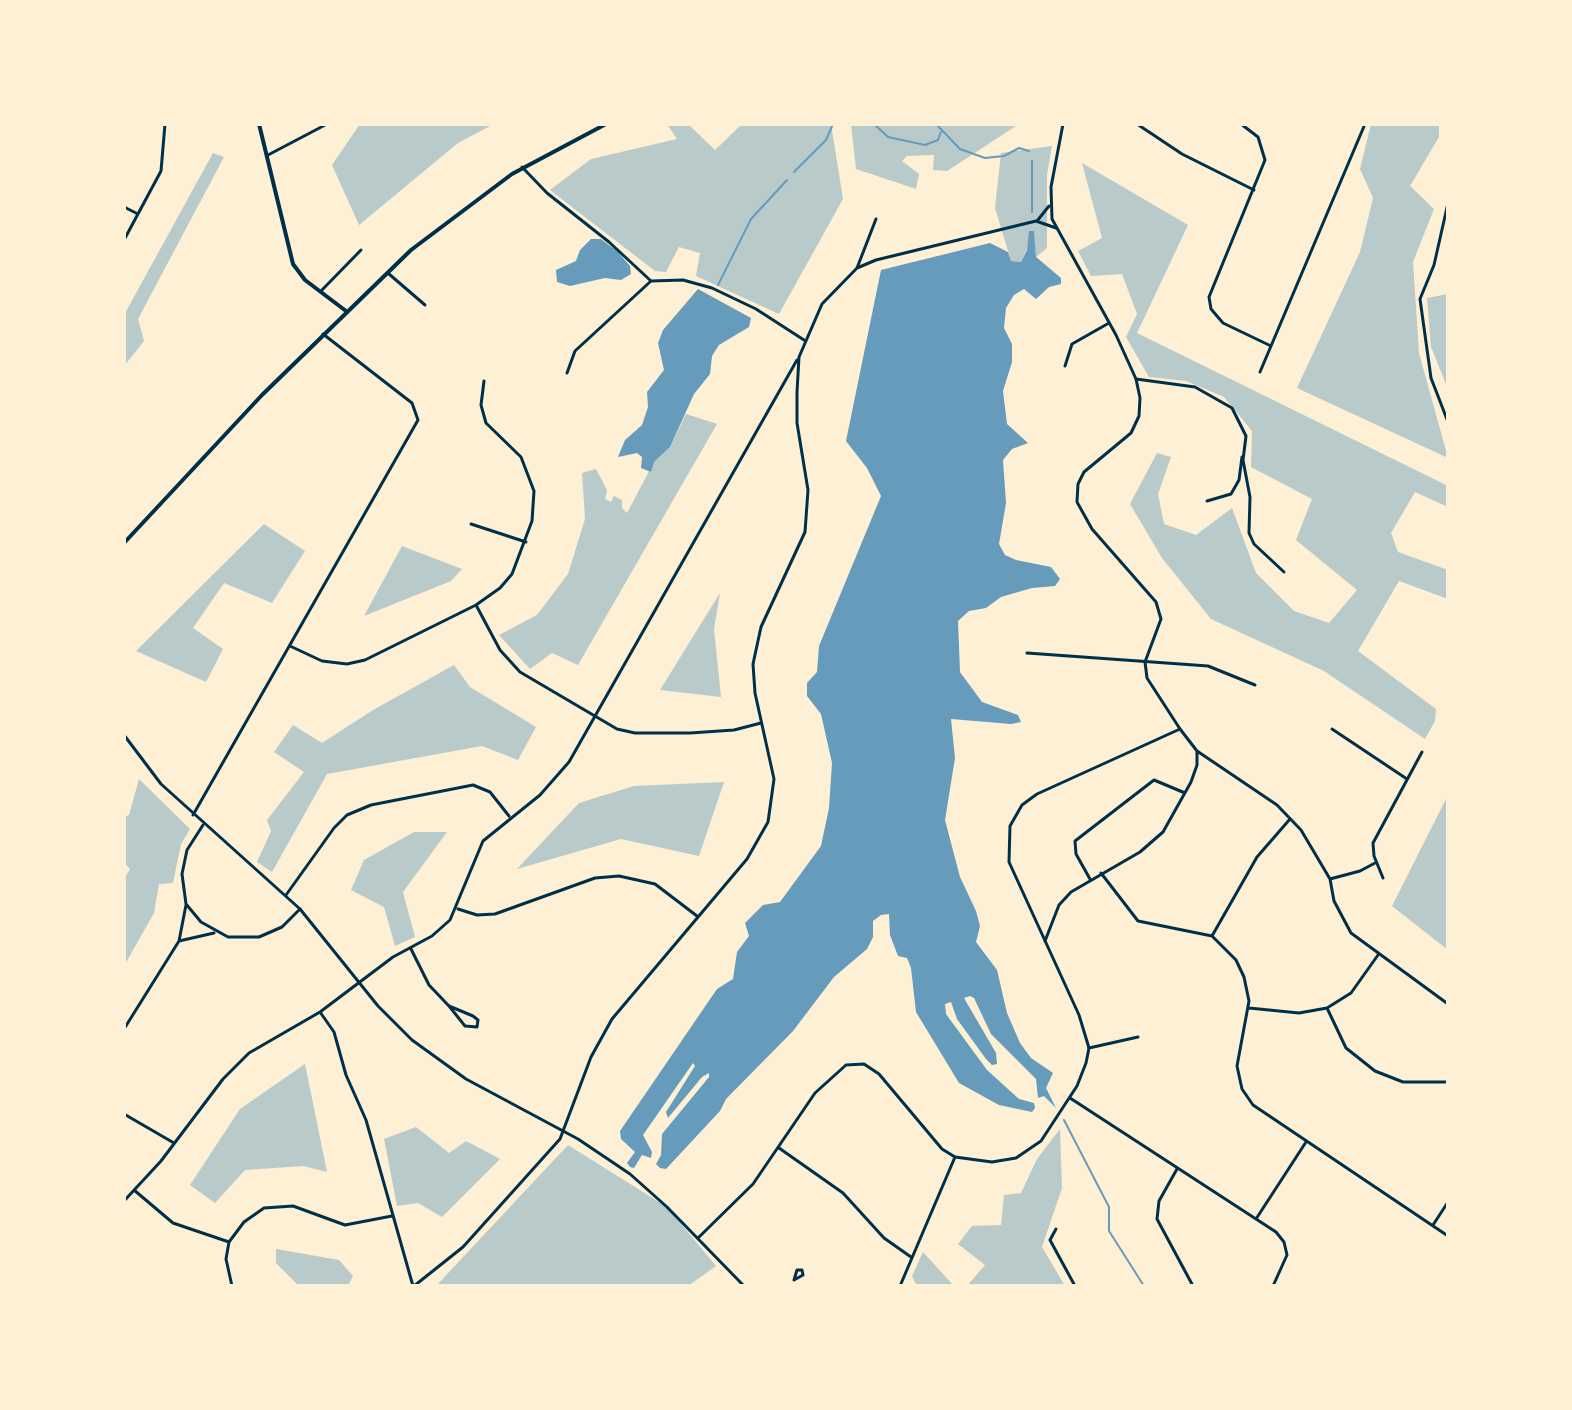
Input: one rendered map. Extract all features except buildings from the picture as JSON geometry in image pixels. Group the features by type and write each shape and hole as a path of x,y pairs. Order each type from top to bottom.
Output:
{"main road":[{"path":"259,124 293,264 305,280 346,311"},
{"path":"124,543 323,334 387,272 460,210 522,167 606,124"}],"street":[{"path":"124,240 163,165 165,124"},
{"path":"268,155 327,124"},
{"path":"1063,124 1049,206 1052,219 1080,266 1136,379 1140,410 1134,427 1123,442 1084,472 1077,496 1079,508 1092,529 1148,592 1160,613 1159,631 1145,662 1151,689 1197,751 1290,818 1330,879 1334,901 1347,928 1378,955 1423,983 1448,1004"},
{"path":"1137,124 1182,154 1254,190"},
{"path":"1241,124 1258,137 1265,154 1254,190 1209,297 1211,309 1223,323 1271,346"},
{"path":"1260,372 1365,124"},
{"path":"522,167 547,193 609,242 651,281"},
{"path":"1448,203 1434,265 1420,299 1431,378 1448,422"},
{"path":"1036,221 1049,206"},
{"path":"124,207 138,214"},
{"path":"857,268 876,219"},
{"path":"124,1201 235,1065 254,1049 320,1012 358,982 446,925 458,909 479,846 509,816 554,782 595,717 799,357 822,304 857,268 876,260 1052,219"},
{"path":"1036,221 1056,228"},
{"path":"321,291 361,250"},
{"path":"387,272 425,305"},
{"path":"567,373 575,351 651,281 683,280 712,288 756,309 806,341"},
{"path":"1065,366 1072,344 1109,323"},
{"path":"193,815 413,432 419,414 408,399 323,334"},
{"path":"320,1012 334,1032 346,1075 366,1120 414,1286 463,1247 542,1161 564,1132 602,1035 747,859 768,822 774,779 753,676 755,652 764,622 801,544 807,520 808,490 797,423 799,357"},
{"path":"1136,379 1195,387 1222,400 1245,429 1239,480 1231,494 1207,501"},
{"path":"290,645 322,661 347,664 365,660 476,605 505,584 518,564 526,542 534,509 532,479 521,457 486,423 481,405 484,381"},
{"path":"1244,454 1250,498 1249,533 1254,544 1284,572"},
{"path":"471,524 526,542"},
{"path":"476,605 493,639 511,663 545,689 595,717 635,733 734,730 761,723"},
{"path":"1027,653 1208,666 1255,685"},
{"path":"698,1238 741,1198 827,1079 841,1067 859,1063 879,1074 928,1136 955,1157 998,1161 1027,1153 1041,1141 1083,1075 1089,1048 1079,1015 1009,862 1008,838 1015,815 1037,794 1180,729"},
{"path":"1332,729 1407,779"},
{"path":"124,735 161,784 203,825 300,909 394,1024 466,1079 564,1132 630,1174 744,1286"},
{"path":"1045,941 1063,900 1090,879 1155,842 1185,793 1197,765 1197,751"},
{"path":"1383,878 1375,862 1373,843 1422,752"},
{"path":"1197,765 1207,758"},
{"path":"1090,879 1076,854 1075,841 1154,780 1185,793"},
{"path":"286,895 334,828 347,815 364,807 473,785 490,792 509,816"},
{"path":"1212,936 1257,857 1290,818"},
{"path":"124,1029 179,941 186,904 183,861 203,825"},
{"path":"1330,879 1360,871 1375,862"},
{"path":"1101,873 1138,921 1212,936 1228,950 1242,971 1249,1008 1237,1054 1242,1089 1262,1113 1448,1236"},
{"path":"458,909 477,915 495,914 595,878 619,876 655,884 697,916"},
{"path":"186,904 215,932 234,938 259,937 282,927 300,909"},
{"path":"179,941 215,932"},
{"path":"411,949 429,985 465,1026 477,1027 478,1020 473,1016 449,1006"},
{"path":"1249,1008 1299,1013 1327,1008 1351,993 1378,955"},
{"path":"1327,1008 1346,1048 1375,1071 1403,1082 1448,1082"},
{"path":"1089,1048 1138,1037"},
{"path":"1070,1098 1256,1219 1284,1242 1286,1261 1273,1286"},
{"path":"124,1114 174,1143"},
{"path":"1256,1219 1306,1142"},
{"path":"779,1148 843,1193 884,1238 911,1257"},
{"path":"900,1286 955,1157"},
{"path":"1177,1169 1159,1201 1157,1219 1193,1286"},
{"path":"134,1190 173,1223 229,1242"},
{"path":"1433,1225 1448,1202"},
{"path":"232,1286 226,1259 229,1242 244,1222 275,1205 299,1207 345,1225 392,1216"},
{"path":"1056,1229 1050,1240 1075,1286"},
{"path":"790,1286 794,1280"}],"shaded area":[{"path":"360,124 494,124 458,143 359,225 332,165"},
{"path":"667,124 688,124 715,150 742,124 831,124 843,199 779,314 696,276 700,253 679,247 666,272 655,271 550,190 591,159 677,139"},
{"path":"851,124 1019,124 947,171 933,170 934,155 907,156 902,161 919,174 916,189 856,169"},
{"path":"1371,124 1439,124 1439,137 1410,186 1434,209 1413,262 1419,353 1448,458 1297,388 1360,252 1373,198 1360,169"},
{"path":"1052,146 1047,175 1047,248 1036,257 1034,232 1021,262 1011,261 995,208 1001,153"},
{"path":"213,153 224,157 138,319 144,341 124,366 124,315"},
{"path":"1082,163 1188,225 1137,333 1448,486 1448,507 1415,492 1391,533 1398,552 1448,570 1448,599 1399,581 1358,651 1436,709 1435,721 1425,739 1324,671 1211,619 1162,558 1130,504 1157,453 1171,457 1158,494 1164,524 1196,535 1232,508 1256,573 1294,611 1329,623 1357,590 1296,540 1312,499 1251,467 1252,431 1224,397 1186,381 1149,377 1126,337 1137,314 1122,274 1091,276 1078,251 1102,238"},
{"path":"1448,294 1448,389 1431,347 1427,298"},
{"path":"686,414 717,424 578,665 552,653 530,669 499,635 537,615 568,574 585,519 582,473 596,469 607,490 605,499 611,502 614,496 622,500 622,508 627,513 654,462 670,447"},
{"path":"264,524 305,551 272,603 224,583 193,628 223,649 206,682 136,651"},
{"path":"402,546 462,569 451,581 364,616"},
{"path":"720,593 714,629 721,697 660,690"},
{"path":"454,665 470,687 536,727 518,760 482,746 327,774 272,872 257,862 271,831 267,820 304,772 274,752 293,725 322,743 373,710"},
{"path":"139,779 190,829 181,844 173,883 159,884 154,913 124,966 124,879 130,869 124,862 124,817 129,815"},
{"path":"724,782 699,856 621,839 517,869 579,803 634,786"},
{"path":"1448,795 1448,950 1392,906"},
{"path":"414,832 447,832 403,892 415,937 395,946 384,907 351,890 364,860"},
{"path":"305,1064 327,1172 303,1166 245,1170 215,1203 190,1185 240,1109"},
{"path":"416,1127 449,1153 466,1141 500,1159 442,1217 418,1203 397,1206 384,1139"},
{"path":"1060,1129 1062,1188 1042,1247 1065,1286 967,1286 985,1265 958,1244 972,1226 1001,1225 1004,1195 1021,1193 1037,1159"},
{"path":"568,1145 667,1207 716,1266 688,1286 436,1286"},
{"path":"276,1249 339,1260 353,1276 348,1286 299,1286 276,1263"},
{"path":"923,1252 954,1286 917,1286 912,1276"}],"water":[{"path":"1029,231 1034,231 1036,257 1061,278 1061,284 1049,287 1036,299 1024,289 1014,295 1006,308 1004,328 1012,344 1012,362 1003,391 1007,424 1028,443 1012,449 1003,460 1006,503 999,544 1005,555 1051,567 1060,579 1055,586 1032,588 1001,597 986,608 969,611 958,621 960,672 982,702 1018,715 1021,722 1011,724 951,719 955,758 945,820 960,877 980,926 976,942 997,970 1007,1013 1020,1043 1031,1058 1053,1073 1046,1088 1056,1108 1044,1096 1038,1098 1036,1079 991,1034 974,998 970,996 964,998 996,1053 997,1064 992,1065 986,1059 957,1019 951,1002 945,1004 946,1014 987,1070 1019,1099 1034,1103 1035,1108 1032,1112 999,1105 959,1083 916,1012 911,968 907,958 898,956 890,935 889,914 881,915 873,921 873,937 867,949 834,977 793,1031 726,1099 720,1111 666,1169 660,1168 656,1164 661,1155 662,1134 709,1077 709,1073 702,1077 668,1118 666,1112 695,1066 693,1063 643,1135 652,1152 651,1158 642,1155 634,1168 630,1167 627,1163 635,1152 621,1139 620,1131 717,989 733,979 737,952 749,936 745,923 763,905 780,902 821,846 829,808 832,763 821,714 807,696 807,683 817,672 819,646 881,496 867,468 846,441 881,270 990,243 1008,252 1011,261 1021,262 1027,250"},
{"path":"591,239 601,239 617,251 630,266 631,274 621,280 605,278 570,286 557,282 556,270 576,261 580,250"},
{"path":"698,289 751,318 749,327 719,345 712,356 710,374 694,394 670,447 654,462 651,472 641,468 642,457 637,453 618,457 625,440 642,425 648,407 647,392 664,370 658,343 663,330"}],"waterway":[{"path":"794,172 826,140 833,124"},
{"path":"874,124 888,137 925,145 938,140 941,132"},
{"path":"936,124 960,149 985,158 1004,156 1019,148 1029,151"},
{"path":"1032,161 1032,212"},
{"path":"718,285 751,219 787,180"},
{"path":"1064,1120 1109,1207 1109,1231 1144,1286"}]}
